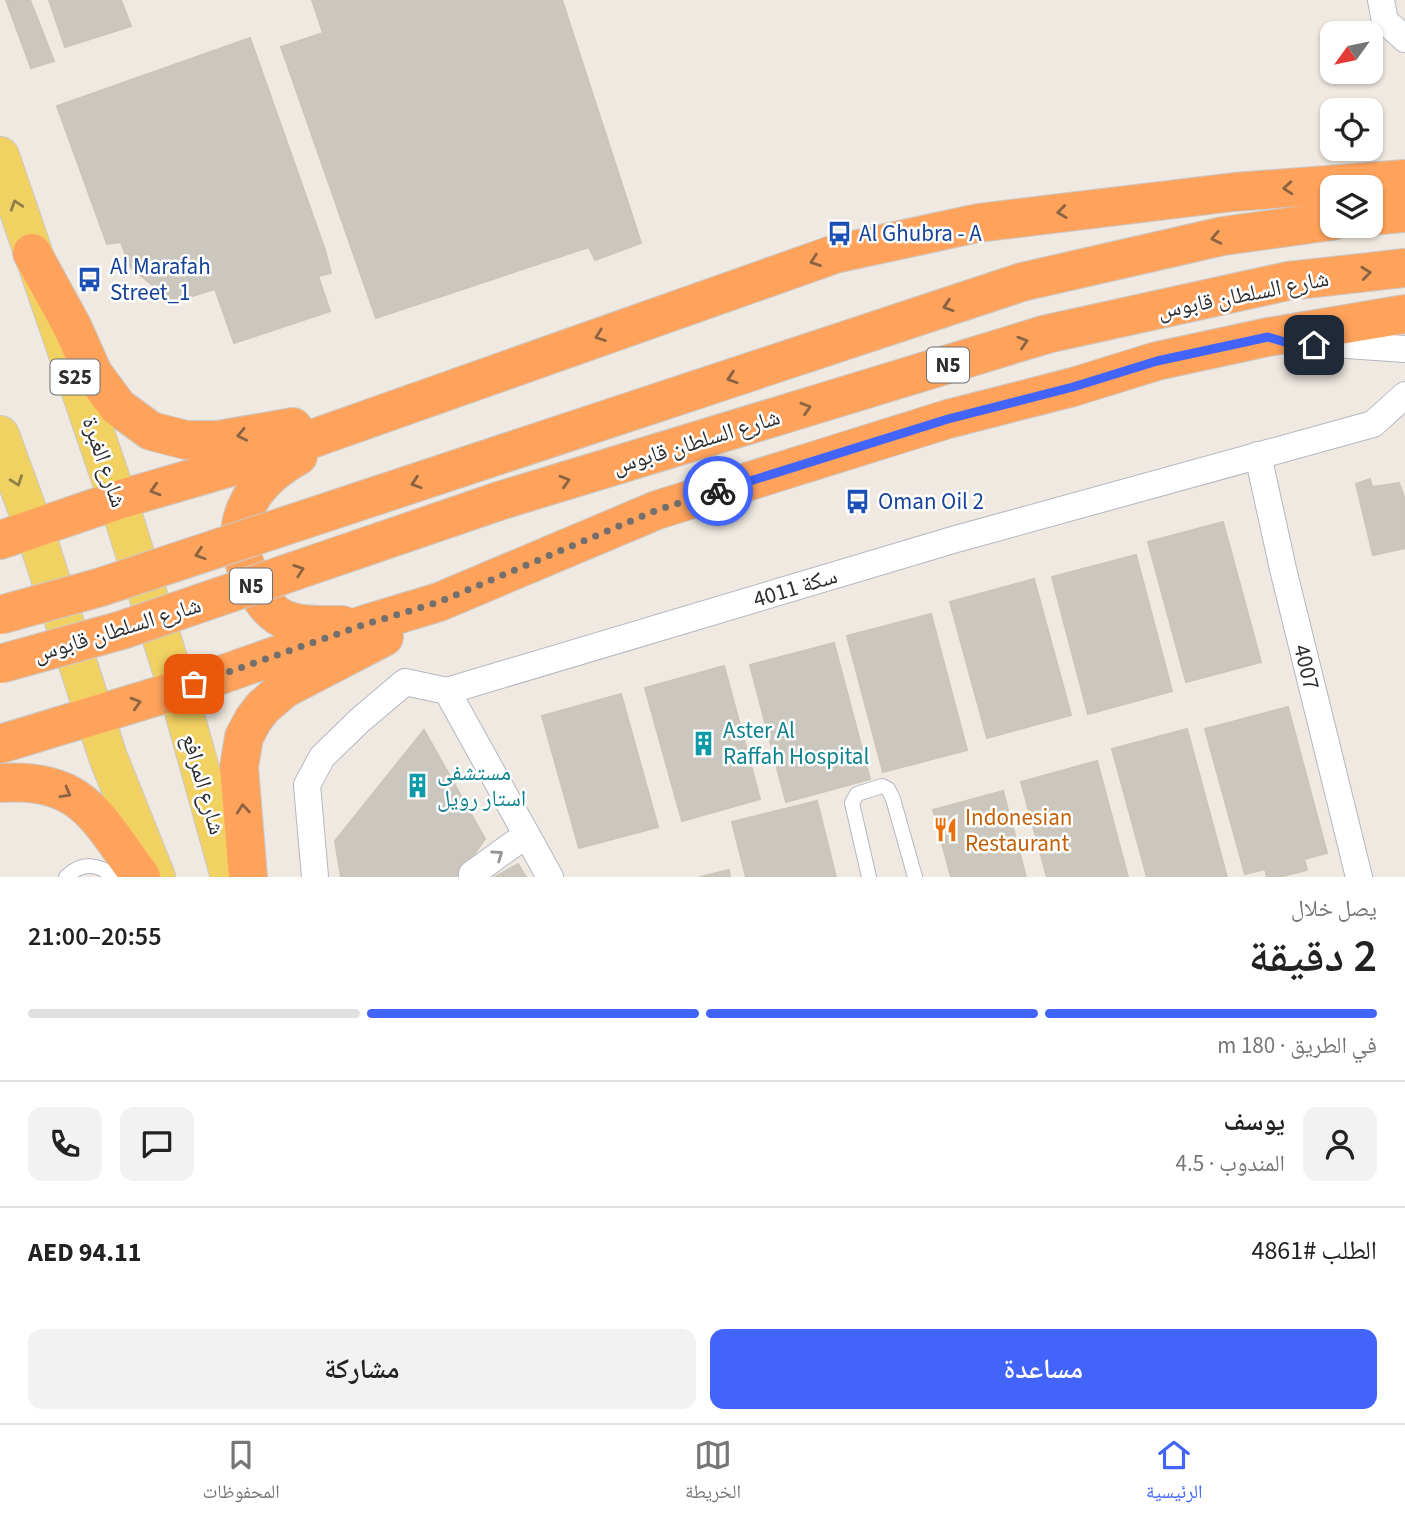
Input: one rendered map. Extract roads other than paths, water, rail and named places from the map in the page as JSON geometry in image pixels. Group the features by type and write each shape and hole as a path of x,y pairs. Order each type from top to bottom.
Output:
{"highway":[{"path":"17,534 118,500 238,465 835,254 978,223 1234,191 1405,180"},
{"path":"1383,215 1405,213"},
{"name":"شارع السلطان قابوس","path":"0,615 101,587 1021,282 1223,236 1320,223"},
{"path":"32,253 72,326 93,373 118,407 151,431 186,440 218,440 294,426 358,423"},
{"name":"شارع السلطان قابوس","path":"0,664 122,630 499,501 1047,334 1288,281 1405,268"},
{"path":"0,744 178,690 363,625 439,602 657,510 948,419 1073,387 1157,361 1268,337 1405,314"},
{"path":"358,423 279,467 258,486 246,505 240,551 246,571 260,597 277,615 293,622 363,625"},
{"path":"248,877 239,766 244,737 253,720 263,707 284,689 386,636 439,602"},
{"path":"0,783 34,782 61,789 71,795 90,808 141,877"}],"main road":[{"name":"شارع الغبرة","path":"0,156 118,500 178,690"},
{"path":"0,435 17,534 93,715 156,877"},
{"name":"شارع المرافع","path":"178,690 230,877"}],"street":[{"path":"1381,0 1385,21 1405,39"},
{"path":"1268,337 1295,345 1332,344 1405,349"},
{"name":"سكة 4011","path":"315,877 307,785 322,757 405,682 447,691 956,539 1373,424 1405,395"},
{"name":"4007","path":"1258,455 1283,569 1359,877"},
{"path":"447,691 550,877"},
{"path":"472,877 472,874 526,835"}],"lane":[{"path":"869,877 852,803 857,794 882,786 888,789 892,799 915,877"},
{"path":"66,877 73,870 88,866 102,867 114,877"}],"place":[{"name":"Al Ghubra - A","path":"839,233"},
{"name":"Al Marafah Street_1","path":"90,279"},
{"name":"Oman Oil 2","path":"858,501"},
{"name":"Aster Al Raffah Hospital","path":"703,743"},
{"name":"مستشفى استار رويل","path":"417,785"},
{"name":"Indonesian Restaurant","path":"945,830"}]}
